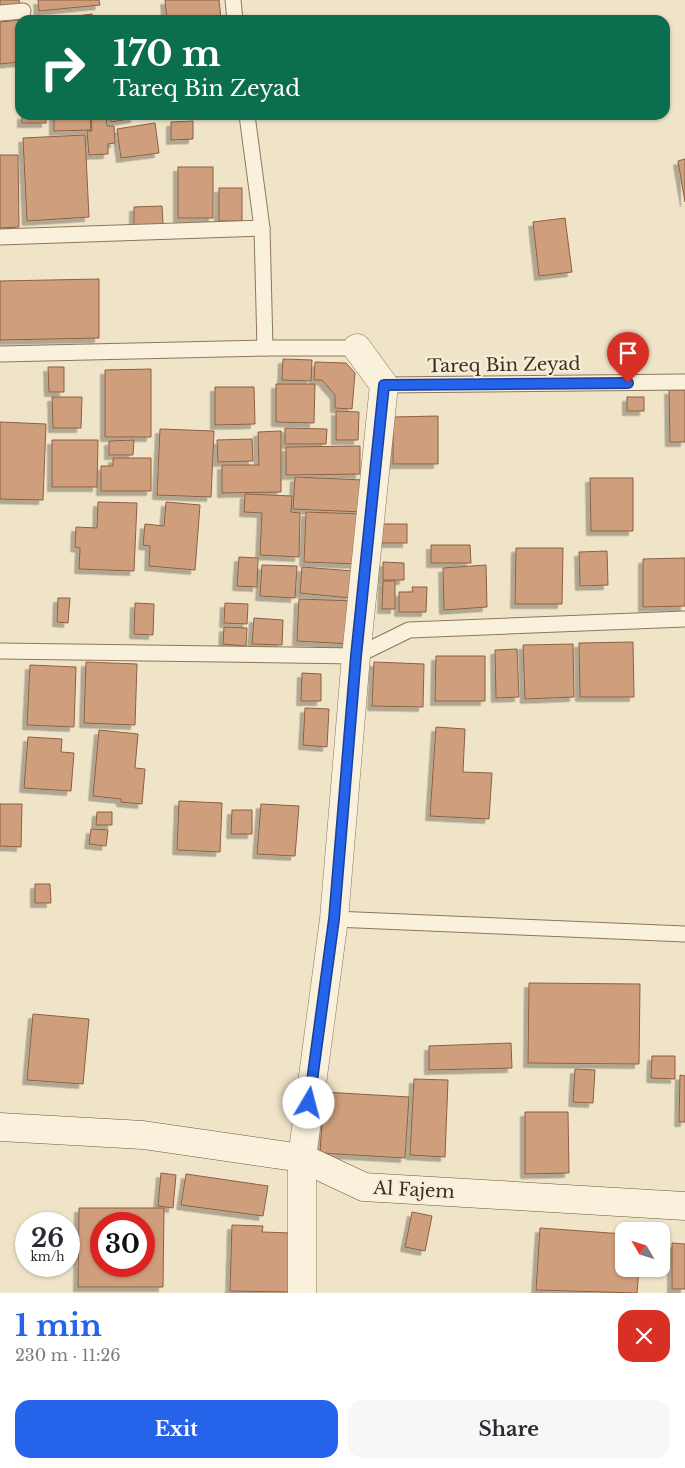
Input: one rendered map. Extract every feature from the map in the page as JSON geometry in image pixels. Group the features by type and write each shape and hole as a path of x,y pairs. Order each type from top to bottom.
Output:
{"street":[{"path":"302,1293 302,1158 334,919 356,656 384,385 358,348"},
{"name":"Al Fajem","path":"0,1127 143,1135 302,1158 364,1187 685,1206"}],"lane":[{"path":"233,0 235,15"},
{"path":"0,13 23,11"},
{"path":"249,120 262,228 265,348"},
{"path":"0,237 262,228"},
{"path":"0,354 265,348 358,348"},
{"name":"Tareq Bin Zeyad","path":"384,385 685,382"},
{"path":"0,651 356,656 409,630 685,619"},
{"path":"334,919 685,934"}],"building":[{"path":"0,0 19,0 20,6 0,6"},
{"path":"38,0 99,0 100,5 39,11"},
{"path":"165,0 219,0 221,15 166,15"},
{"path":"15,20 15,62 0,64 0,22"},
{"path":"22,120 46,120 46,123 22,123"},
{"path":"54,120 90,120 91,130 54,131"},
{"path":"91,120 106,120 107,126 114,126 115,143 108,144 108,154 89,155 87,131 92,131"},
{"path":"193,121 193,139 171,140 171,122"},
{"path":"155,123 159,153 121,158 117,129"},
{"path":"85,135 89,217 27,221 23,138"},
{"path":"0,155 18,155 19,227 0,228"},
{"path":"685,159 685,202 678,161"},
{"path":"178,167 213,167 213,218 178,218"},
{"path":"219,188 242,188 242,221 219,221"},
{"path":"162,206 163,224 134,225 134,207"},
{"path":"565,218 572,272 539,276 533,222"},
{"path":"99,279 99,338 0,340 0,281"},
{"path":"283,359 312,360 311,381 282,380"},
{"path":"315,362 346,363 355,373 352,409 335,408 335,395 322,380 314,380"},
{"path":"48,367 64,367 64,392 49,392"},
{"path":"151,369 151,437 105,437 105,370"},
{"path":"276,384 315,384 314,423 276,422"},
{"path":"215,387 254,387 255,424 215,425"},
{"path":"669,390 685,390 685,442 670,442"},
{"path":"52,397 82,397 81,428 53,428"},
{"path":"627,397 644,397 644,411 627,411"},
{"path":"336,411 359,412 358,440 336,440"},
{"path":"438,416 438,464 393,464 393,417"},
{"path":"0,422 46,424 43,500 0,499"},
{"path":"285,428 327,429 326,444 285,444"},
{"path":"160,429 214,431 211,497 157,495"},
{"path":"281,431 281,492 222,493 222,465 259,465 258,432"},
{"path":"252,439 253,461 218,462 217,440"},
{"path":"52,440 98,440 97,487 52,487"},
{"path":"134,440 133,455 109,455 109,441"},
{"path":"360,446 360,474 286,475 286,447"},
{"path":"113,458 151,458 151,491 101,491 101,466 113,466"},
{"path":"295,477 363,480 362,512 293,509"},
{"path":"590,478 633,478 633,531 591,531"},
{"path":"245,494 292,496 291,512 300,513 299,557 260,555 262,513 244,512"},
{"path":"98,502 137,503 134,571 79,569 80,548 75,547 76,527 97,528"},
{"path":"166,502 200,505 195,570 149,566 150,546 143,545 145,524 164,526"},
{"path":"306,512 363,514 361,564 304,562"},
{"path":"381,524 407,524 407,543 381,543"},
{"path":"431,545 470,545 471,563 431,563"},
{"path":"516,548 563,548 562,604 515,604"},
{"path":"607,551 608,585 580,586 579,552"},
{"path":"239,557 258,558 257,587 237,586"},
{"path":"685,558 685,606 643,607 643,559"},
{"path":"383,562 404,563 404,580 383,580"},
{"path":"262,565 297,566 295,598 260,596"},
{"path":"486,565 487,607 444,610 443,568"},
{"path":"302,567 353,571 350,598 300,593"},
{"path":"383,581 395,581 395,609 382,609"},
{"path":"412,587 427,587 426,612 399,612 399,592 413,592"},
{"path":"58,598 70,598 68,623 57,622"},
{"path":"299,599 355,601 352,644 297,641"},
{"path":"135,603 154,604 153,635 134,634"},
{"path":"225,603 248,604 247,624 224,623"},
{"path":"254,618 283,620 282,645 252,644"},
{"path":"224,627 247,628 246,646 223,644"},
{"path":"633,642 634,697 580,697 579,643"},
{"path":"573,644 574,697 525,699 523,645"},
{"path":"517,649 519,697 496,698 495,650"},
{"path":"436,656 485,656 485,701 435,701"},
{"path":"86,662 137,664 135,725 84,723"},
{"path":"374,662 424,664 423,707 372,706"},
{"path":"30,665 76,667 74,727 27,725"},
{"path":"302,673 321,674 321,701 301,701"},
{"path":"305,708 329,709 327,747 303,745"},
{"path":"436,727 465,729 463,772 492,773 489,819 430,816"},
{"path":"99,730 138,734 135,768 145,769 142,804 121,802 121,799 93,796"},
{"path":"28,737 62,739 61,752 74,753 71,791 24,788"},
{"path":"179,801 222,803 220,852 177,850"},
{"path":"0,804 22,804 21,847 0,846"},
{"path":"261,804 299,806 295,856 257,854"},
{"path":"232,810 252,810 252,834 231,834"},
{"path":"97,812 112,812 112,825 96,825"},
{"path":"91,829 108,830 106,846 89,844"},
{"path":"35,884 50,884 51,903 35,903"},
{"path":"529,983 640,984 639,1064 528,1063"},
{"path":"33,1014 89,1019 83,1084 27,1080"},
{"path":"511,1043 512,1068 429,1070 429,1046"},
{"path":"652,1056 675,1056 675,1079 651,1078"},
{"path":"575,1069 595,1070 593,1103 573,1102"},
{"path":"680,1075 685,1076 685,1122 679,1122"},
{"path":"414,1079 448,1080 445,1157 410,1155"},
{"path":"324,1092 409,1097 405,1158 320,1153"},
{"path":"525,1112 568,1112 569,1173 525,1174"},
{"path":"161,1173 176,1175 173,1208 158,1206"},
{"path":"186,1174 268,1186 263,1216 181,1205"},
{"path":"79,1208 164,1208 163,1287 78,1287 78,1277 80,1277"},
{"path":"412,1212 432,1216 425,1251 405,1247"},
{"path":"232,1225 263,1226 262,1232 291,1233 289,1292 230,1291"},
{"path":"540,1228 615,1233 615,1278 638,1278 637,1293 536,1290"},
{"path":"672,1243 685,1244 685,1289 672,1289"}],"route":[{"path":"309,1103 334,919 356,656 384,385 628,383"}]}
